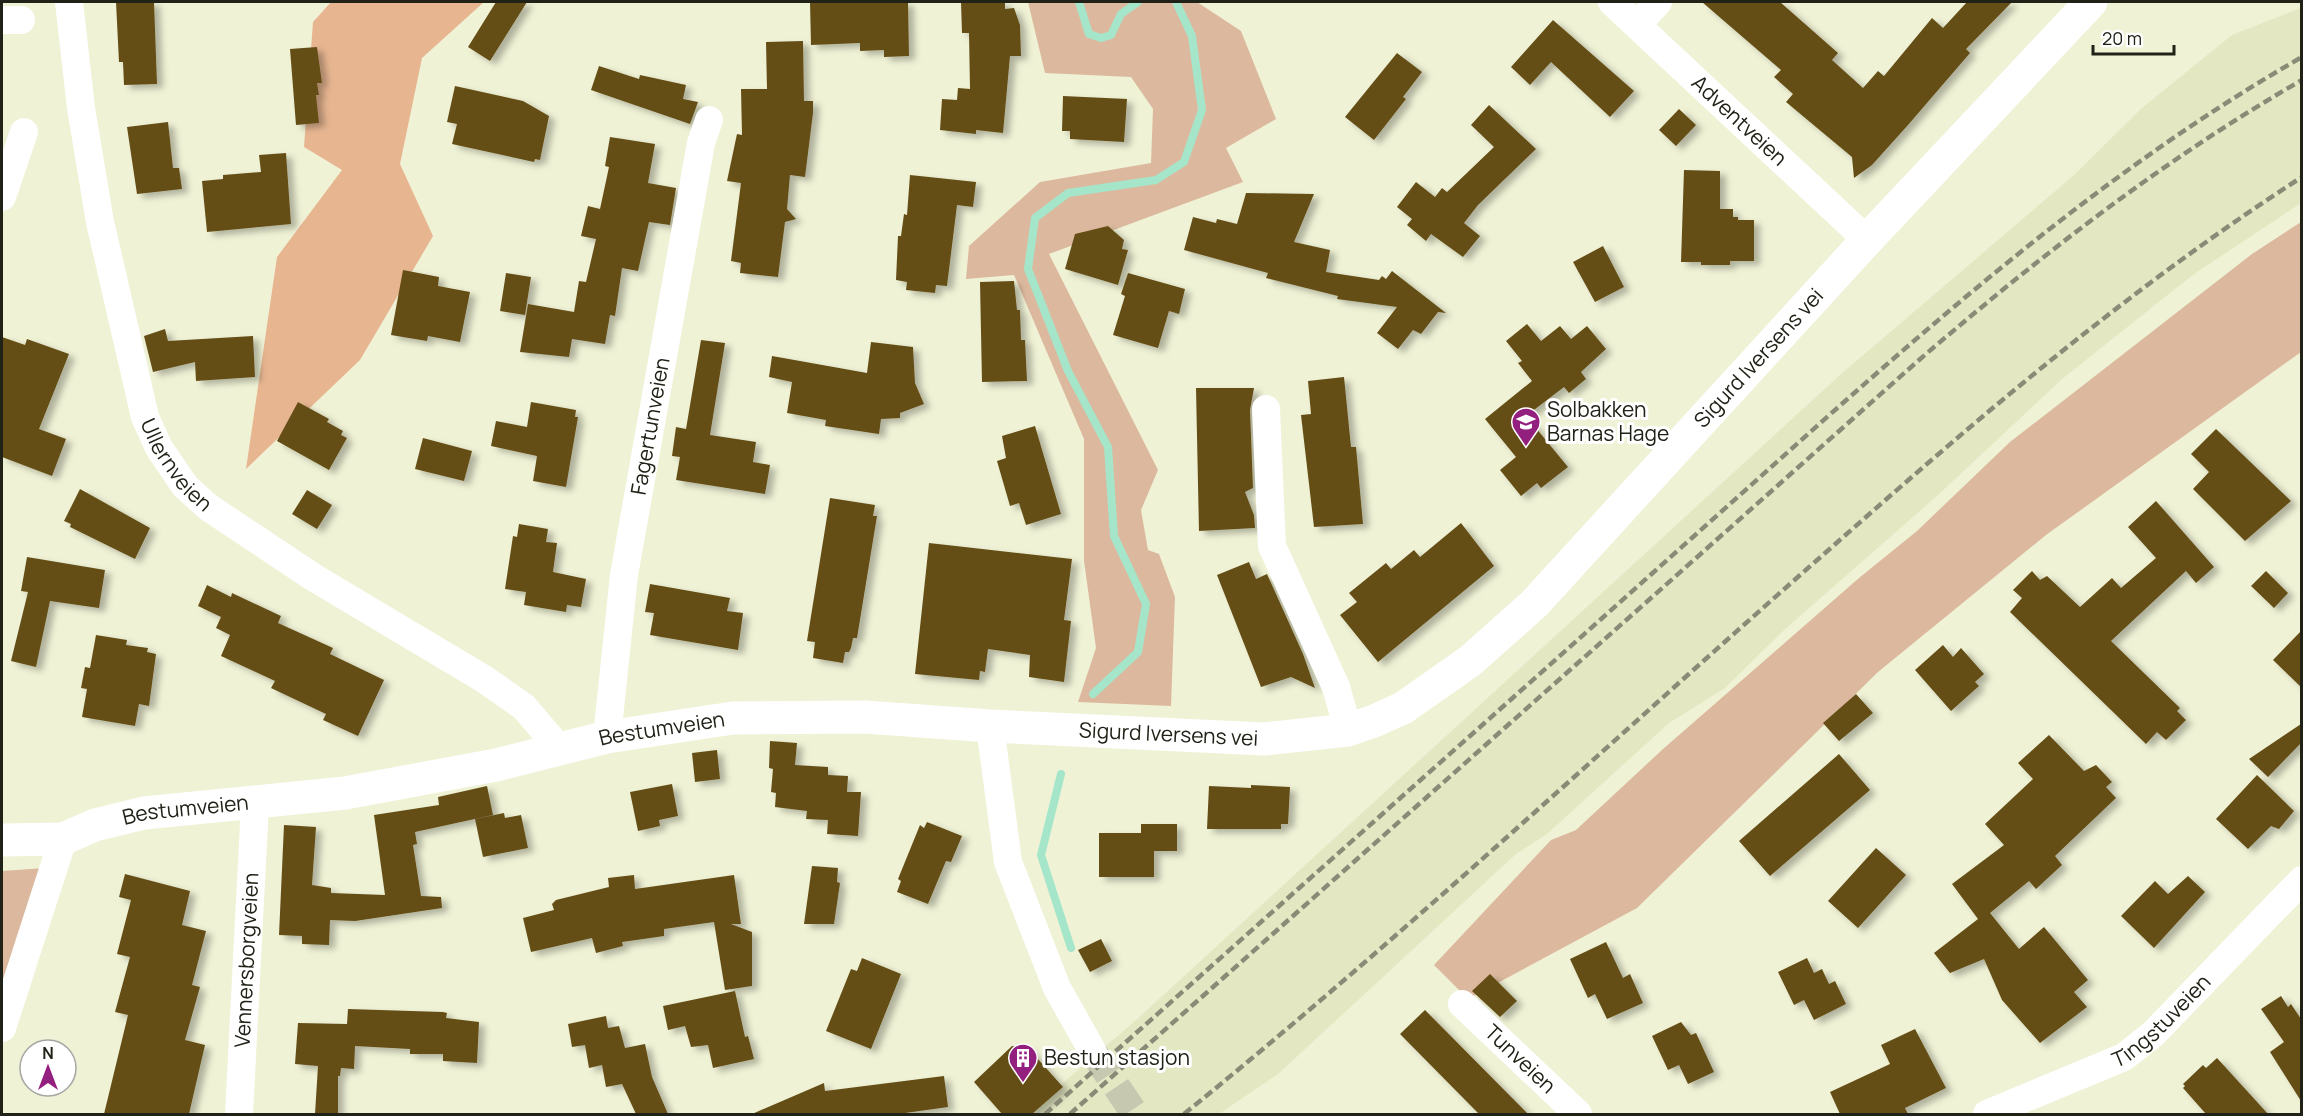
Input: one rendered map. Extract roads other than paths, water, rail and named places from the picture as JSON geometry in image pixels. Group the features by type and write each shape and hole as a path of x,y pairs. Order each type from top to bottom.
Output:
{"street":[{"name":"Ullernveien","path":"69,2 81,108 100,222 145,417 159,448 185,486 208,507 313,577 484,679 524,707 559,748"},
{"name":"Adventveien","path":"1612,2 1867,240"},
{"path":"1637,25 1658,2"},
{"name":"Sigurd Iversens vei","path":"990,726 1264,739 1348,730 1403,708 1428,692 1470,661 1534,604 1867,240 2091,2"},
{"name":"Fagertunveien","path":"607,737 624,574 701,143 709,120"},
{"path":"2,197 24,132"},
{"path":"1266,409 1272,546 1336,687 1348,730"},
{"name":"Bestumveien","path":"2,840 63,839 95,825 144,813 193,806 255,804 345,793 496,765 607,737 733,718 865,717 990,726"},
{"path":"990,726 1008,862 1057,988 1093,1052"},
{"name":"Vennersborgveien","path":"239,1114 255,804"},
{"path":"2,1028 63,839"},
{"name":"Tingstuveien","path":"1987,1114 2124,1057 2152,1034 2301,880"},
{"name":"Tunveien","path":"1462,1004 1578,1114"}],"waterway":[{"path":"1079,2 1089,34 1101,38 1111,35 1121,14 1138,2"},
{"path":"1093,694 1138,652 1146,604 1114,536 1108,447 1068,371 1028,269 1035,218 1068,193 1156,180 1184,162 1202,110 1192,36 1176,2"},
{"path":"1061,774 1041,855 1071,948"}],"tunnel":[{"path":"1093,1052 1135,1114"}],"railway":[{"path":"1045,1114 1911,343 2061,220 2138,163 2219,108 2302,57"},
{"path":"1070,1114 1964,321 2152,176 2302,80"},
{"path":"1184,1114 1347,978 1824,554 1997,404 2175,264 2302,177"}],"place":[{"name":"Solbakken Barnas Hage","path":"1526,448"},
{"name":"Bestun stasjon","path":"1023,1084"}]}
